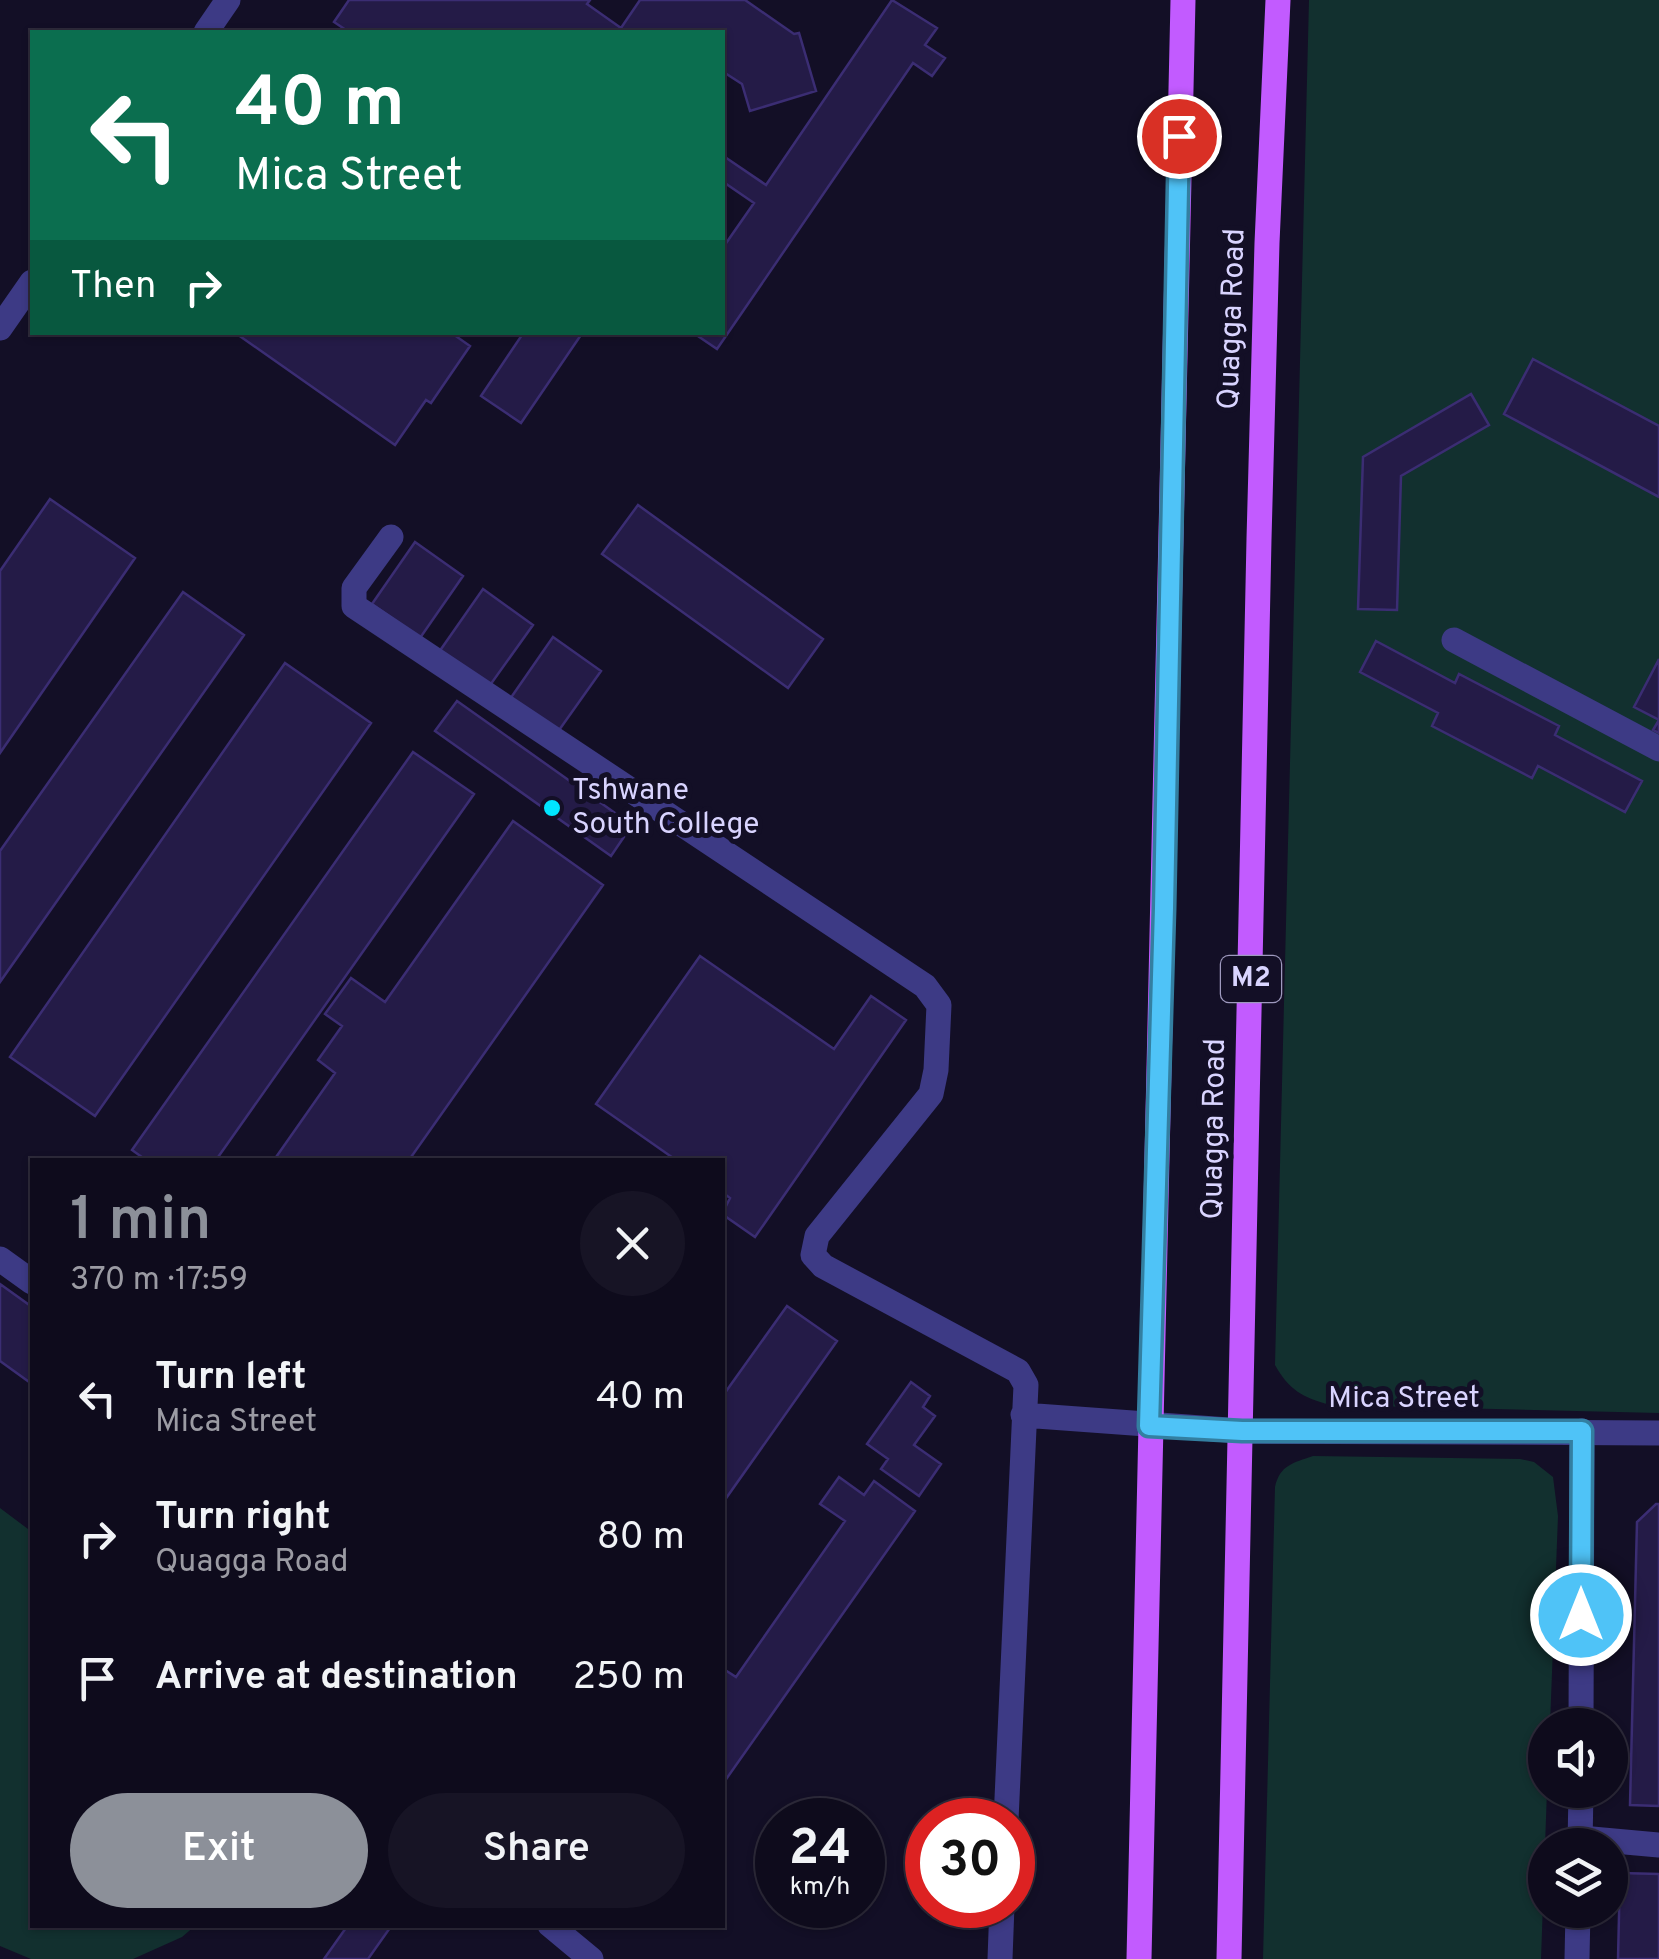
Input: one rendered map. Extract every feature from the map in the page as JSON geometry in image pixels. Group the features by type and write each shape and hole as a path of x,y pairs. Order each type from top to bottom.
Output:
{"main road":[{"name":"Quagga Road","path":"1138,1959 1183,0"},
{"name":"Quagga Road","path":"1229,1959 1267,243 1278,0"}],"street":[{"path":"207,30 228,0"},
{"path":"5,311 30,284"},
{"path":"391,536 354,588 354,606 925,986 939,1006 931,1094 816,1236 813,1255 823,1266 1018,1370 1026,1385 1007,1798"},
{"path":"1454,640 1659,748"},
{"path":"0,1259 30,1281"},
{"name":"Mica Street","path":"1022,1415 1242,1431 1659,1433"},
{"path":"1581,1708 1582,1431"},
{"path":"1628,1844 1659,1846"},
{"path":"554,1928 591,1959"},
{"path":"1000,1959 1001,1928"},
{"path":"1576,1959 1577,1928"}],"green space":[{"path":"1309,0 1659,0 1659,1413 1330,1405 1297,1391 1275,1365"},
{"path":"1313,1456 1520,1459 1534,1462 1553,1477 1558,1516 1551,1708 1528,1708 1528,1808 1546,1808 1546,1828 1528,1828 1528,1928 1542,1928 1541,1959 1263,1959 1275,1487 1284,1469"},
{"path":"0,1508 30,1530 30,1928 192,1928 182,1937 133,1959 31,1959 0,1946"}],"building":[{"path":"349,0 590,0 587,4 621,28 640,0 745,0 794,34 799,33 816,91 750,111 742,84 725,73 725,30 346,30 334,22"},
{"path":"892,0 937,28 925,45 945,58 932,76 913,63 717,349 696,335 725,335 725,245 754,203 725,183 725,157 766,185"},
{"path":"238,335 454,335 470,346 431,403 426,400 395,445"},
{"path":"522,335 581,335 521,423 481,396"},
{"path":"1533,359 1659,426 1659,497 1504,414"},
{"path":"1471,394 1489,425 1401,476 1397,610 1358,609 1363,457"},
{"path":"50,499 135,558 0,753 0,571"},
{"path":"638,505 823,639 788,688 602,554"},
{"path":"415,542 463,576 420,638 372,604"},
{"path":"483,589 533,625 488,688 439,652"},
{"path":"183,592 244,635 0,982 0,851"},
{"path":"553,637 601,671 557,733 510,699"},
{"path":"1376,641 1455,683 1459,674 1559,726 1555,735 1642,781 1625,812 1538,766 1532,778 1432,726 1438,713 1360,672"},
{"path":"1659,659 1659,720 1634,707"},
{"path":"285,663 371,723 95,1116 10,1057"},
{"path":"457,701 632,825 611,856 435,731"},
{"path":"413,752 474,794 217,1158 143,1158 132,1150"},
{"path":"513,821 603,885 410,1158 275,1158 335,1073 318,1060 342,1026 325,1014 351,978 385,1002"},
{"path":"700,956 834,1049 871,996 906,1020 755,1237 725,1216 730,1198 725,1194 725,1158 673,1158 596,1104"},
{"path":"0,1284 30,1306 30,1383 0,1361"},
{"path":"787,1306 837,1341 725,1500 725,1393"},
{"path":"911,1382 930,1396 923,1407 935,1416 914,1445 941,1464 919,1496 881,1469 888,1459 867,1444"},
{"path":"839,1477 864,1495 874,1481 915,1511 725,1781 725,1670 736,1677 845,1521 820,1504"},
{"path":"1656,1504 1659,1806 1630,1805 1637,1522"},
{"path":"1628,1873 1659,1874 1659,1959 1618,1959 1619,1928 1628,1928"},
{"path":"346,1928 390,1928 368,1959 324,1959"}],"place":[{"name":"Tshwane South College","path":"552,808"}],"route":[{"path":"1179,136 1149,1426 1242,1431 1582,1431 1581,1615"}]}
